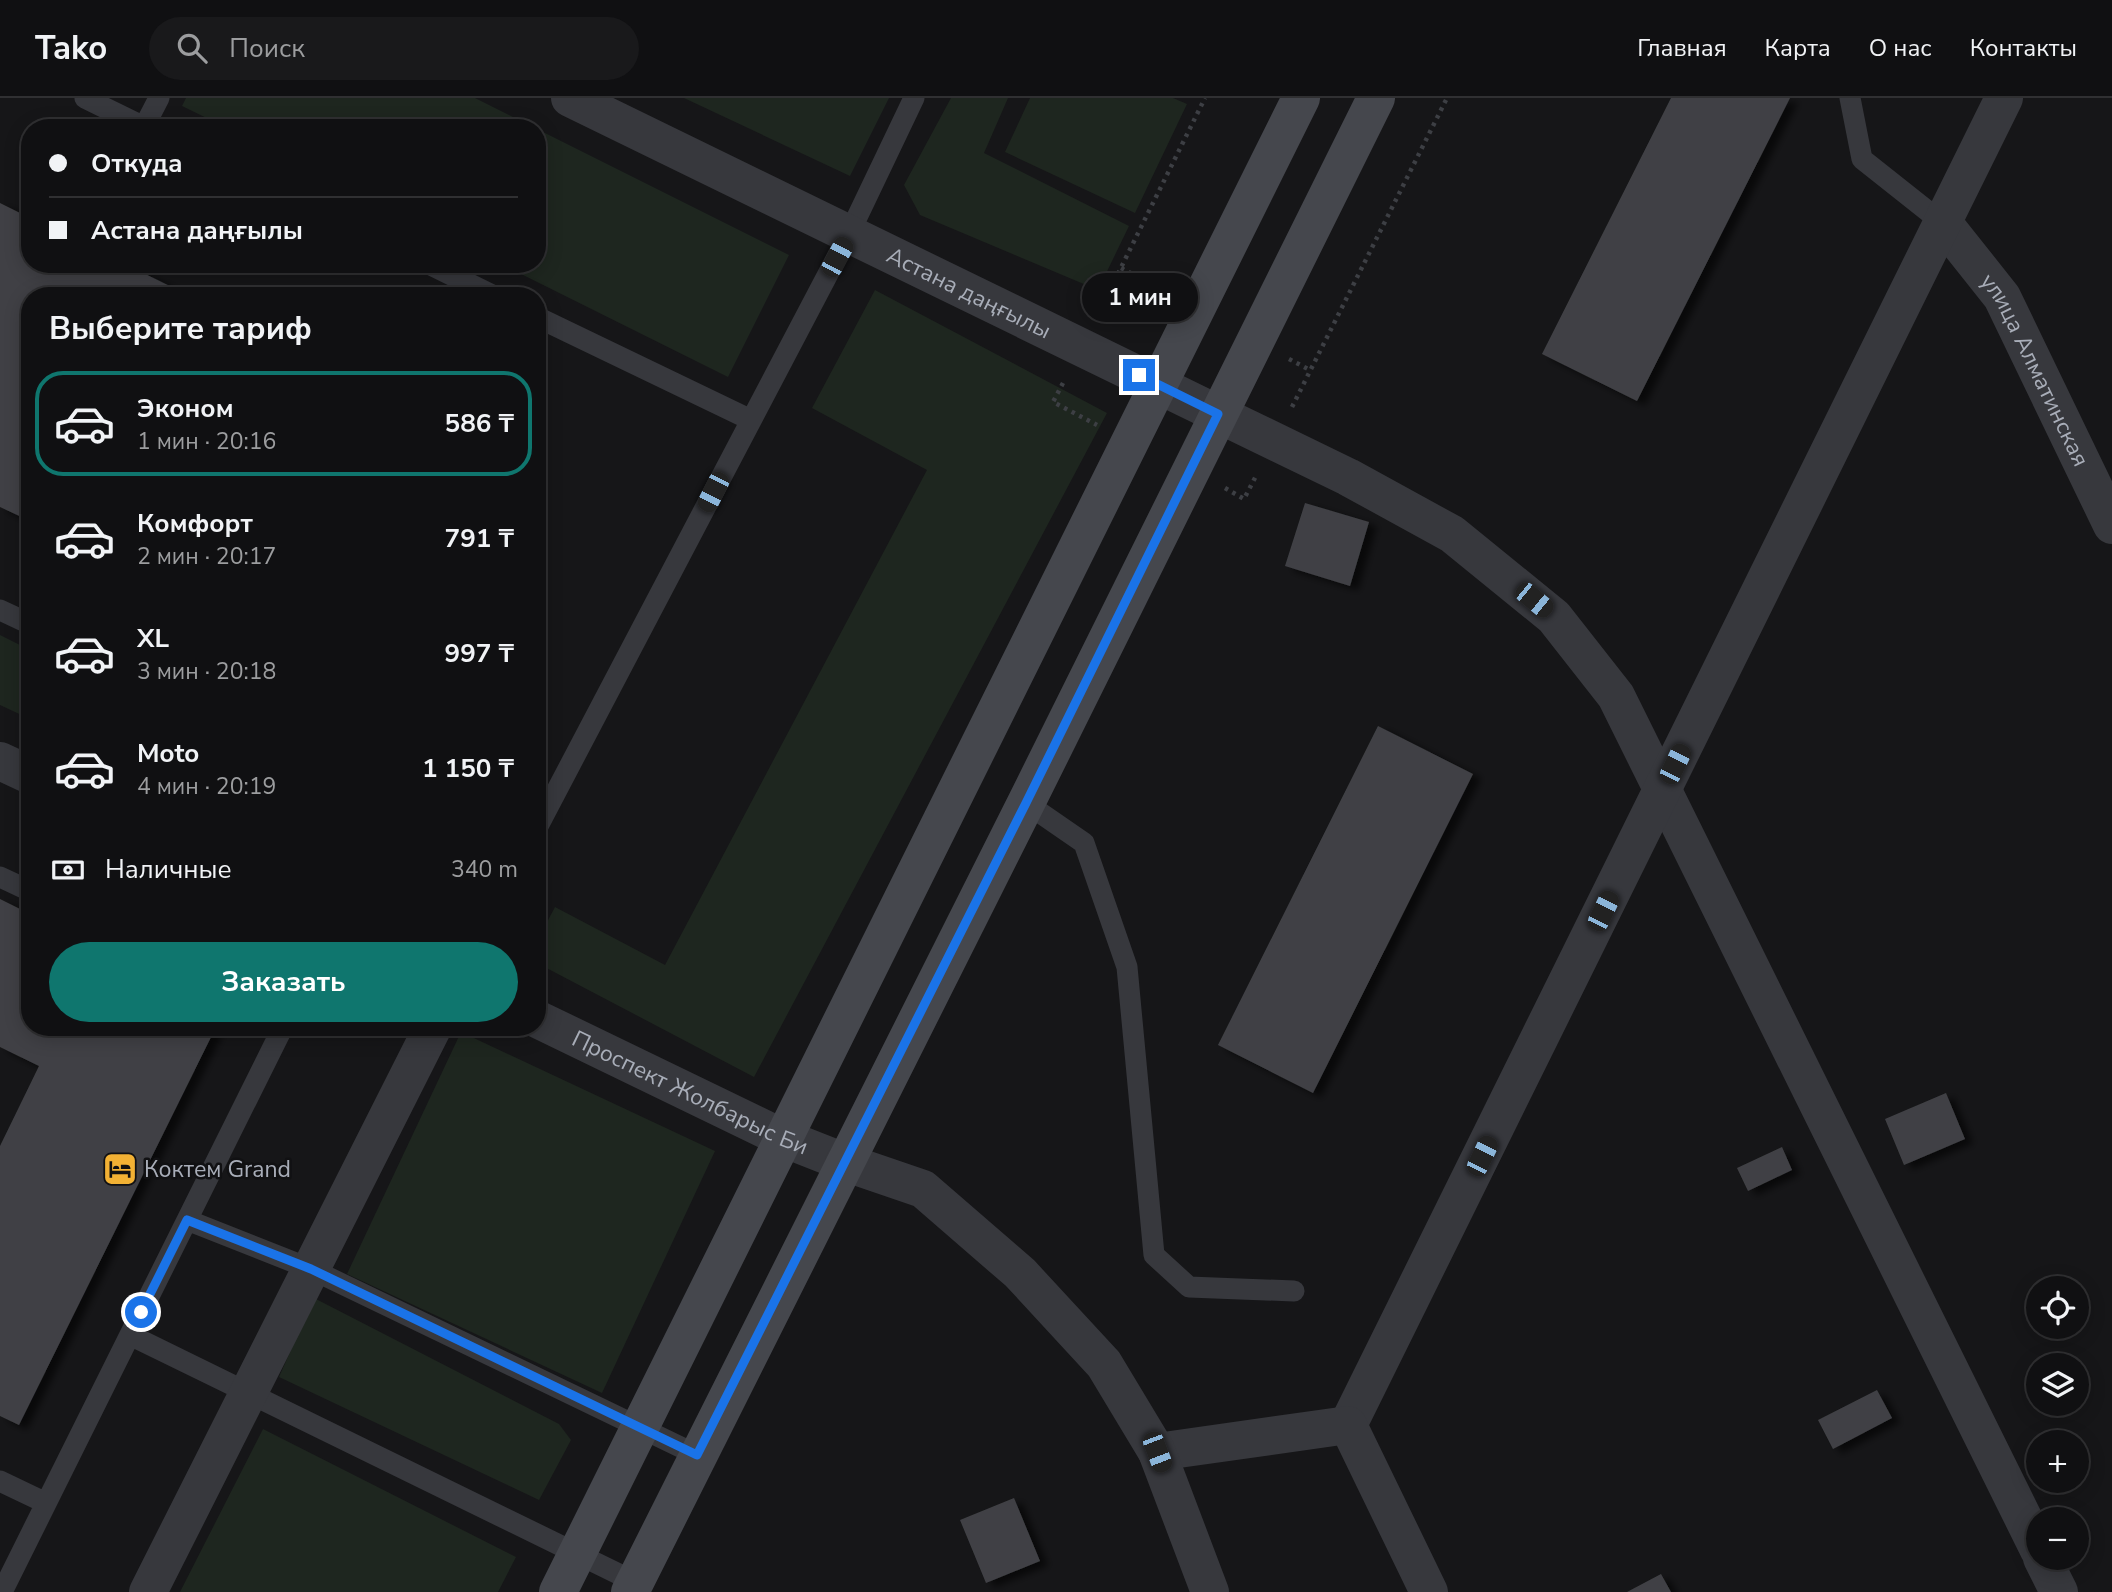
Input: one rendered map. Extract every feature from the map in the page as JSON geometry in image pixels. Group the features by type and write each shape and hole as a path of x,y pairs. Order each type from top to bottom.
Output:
{"main road":[{"path":"558,1592 1301,98"},
{"path":"632,1587 1376,98"}],"street":[{"name":"Астана даңғылы","path":"570,98 1348,477 1452,534 1554,617 1616,695 2026,1524"},
{"path":"1348,1425 2004,98"},
{"name":"улица Алматинская","path":"1944,224 2002,297 2112,525"},
{"path":"0,761 21,771"},
{"name":"Проспект Жолбарыс Би","path":"546,1024 783,1138 923,1189 1020,1273 1104,1364 1157,1452 1210,1592"},
{"path":"148,1592 428,1036"},
{"path":"1157,1452 1348,1425"},
{"path":"1348,1425 1429,1592"},
{"path":"2048,1570 2059,1592"}],"lane":[{"path":"85,98 128,119"},
{"path":"149,119 159,98"},
{"path":"546,811 849,234 914,98"},
{"path":"1850,98 1862,159 1944,224"},
{"path":"447,273 476,287"},
{"path":"546,321 751,420"},
{"path":"0,610 21,620"},
{"path":"1026,803 1084,843 1127,968 1154,1255 1189,1287 1294,1291"},
{"path":"0,877 21,887"},
{"path":"2,1592 279,1036"},
{"path":"187,1220 311,1269 697,1455"},
{"path":"130,1335 577,1555 632,1587"},
{"path":"0,1480 46,1503"}],"path":[{"path":"1129,441 1053,402 1205,98"},
{"path":"1191,469 1244,499 1447,98"},
{"path":"1121,268 1196,307"}],"shaded area":[{"path":"186,98 475,98 517,119 209,119 182,106"},
{"path":"684,98 889,98 850,176"},
{"path":"951,98 1008,98 984,153 1129,226 1098,290 920,215 904,185"},
{"path":"1030,98 1173,98 1187,104 1135,213 1005,152"},
{"path":"546,134 789,255 728,377 519,273 546,273"},
{"path":"875,290 1107,413 754,1077 546,968 546,924 555,907 665,965 927,470 812,408"},
{"path":"0,635 21,646 21,715 0,705"},
{"path":"459,1036 470,1036 715,1151 602,1393 347,1274"},
{"path":"314,1298 559,1424 571,1440 539,1500 279,1377"},
{"path":"263,1429 516,1557 498,1592 180,1592"}],"building":[{"path":"1671,98 1790,98 1637,401 1542,354"},
{"path":"0,203 21,214 21,273 143,273 172,287 21,287 21,517 0,507"},
{"path":"1305,503 1369,522 1350,586 1285,566"},
{"path":"1378,726 1473,774 1313,1093 1218,1045"},
{"path":"0,899 21,910 21,1036 212,1036 19,1425 0,1416 0,1146 39,1066 0,1047"},
{"path":"1946,1093 1965,1139 1904,1165 1885,1119"},
{"path":"1782,1147 1792,1170 1748,1191 1737,1168"},
{"path":"1877,1390 1892,1418 1833,1449 1818,1420"},
{"path":"1014,1498 1040,1561 986,1583 960,1520"},
{"path":"1661,1574 1671,1592 1627,1592"}],"place":[{"name":"Коктем Grand","path":"120,1169"}],"route":[{"path":"141,1312 187,1220 311,1269 697,1455 1026,803 1218,414 1139,375"}]}
